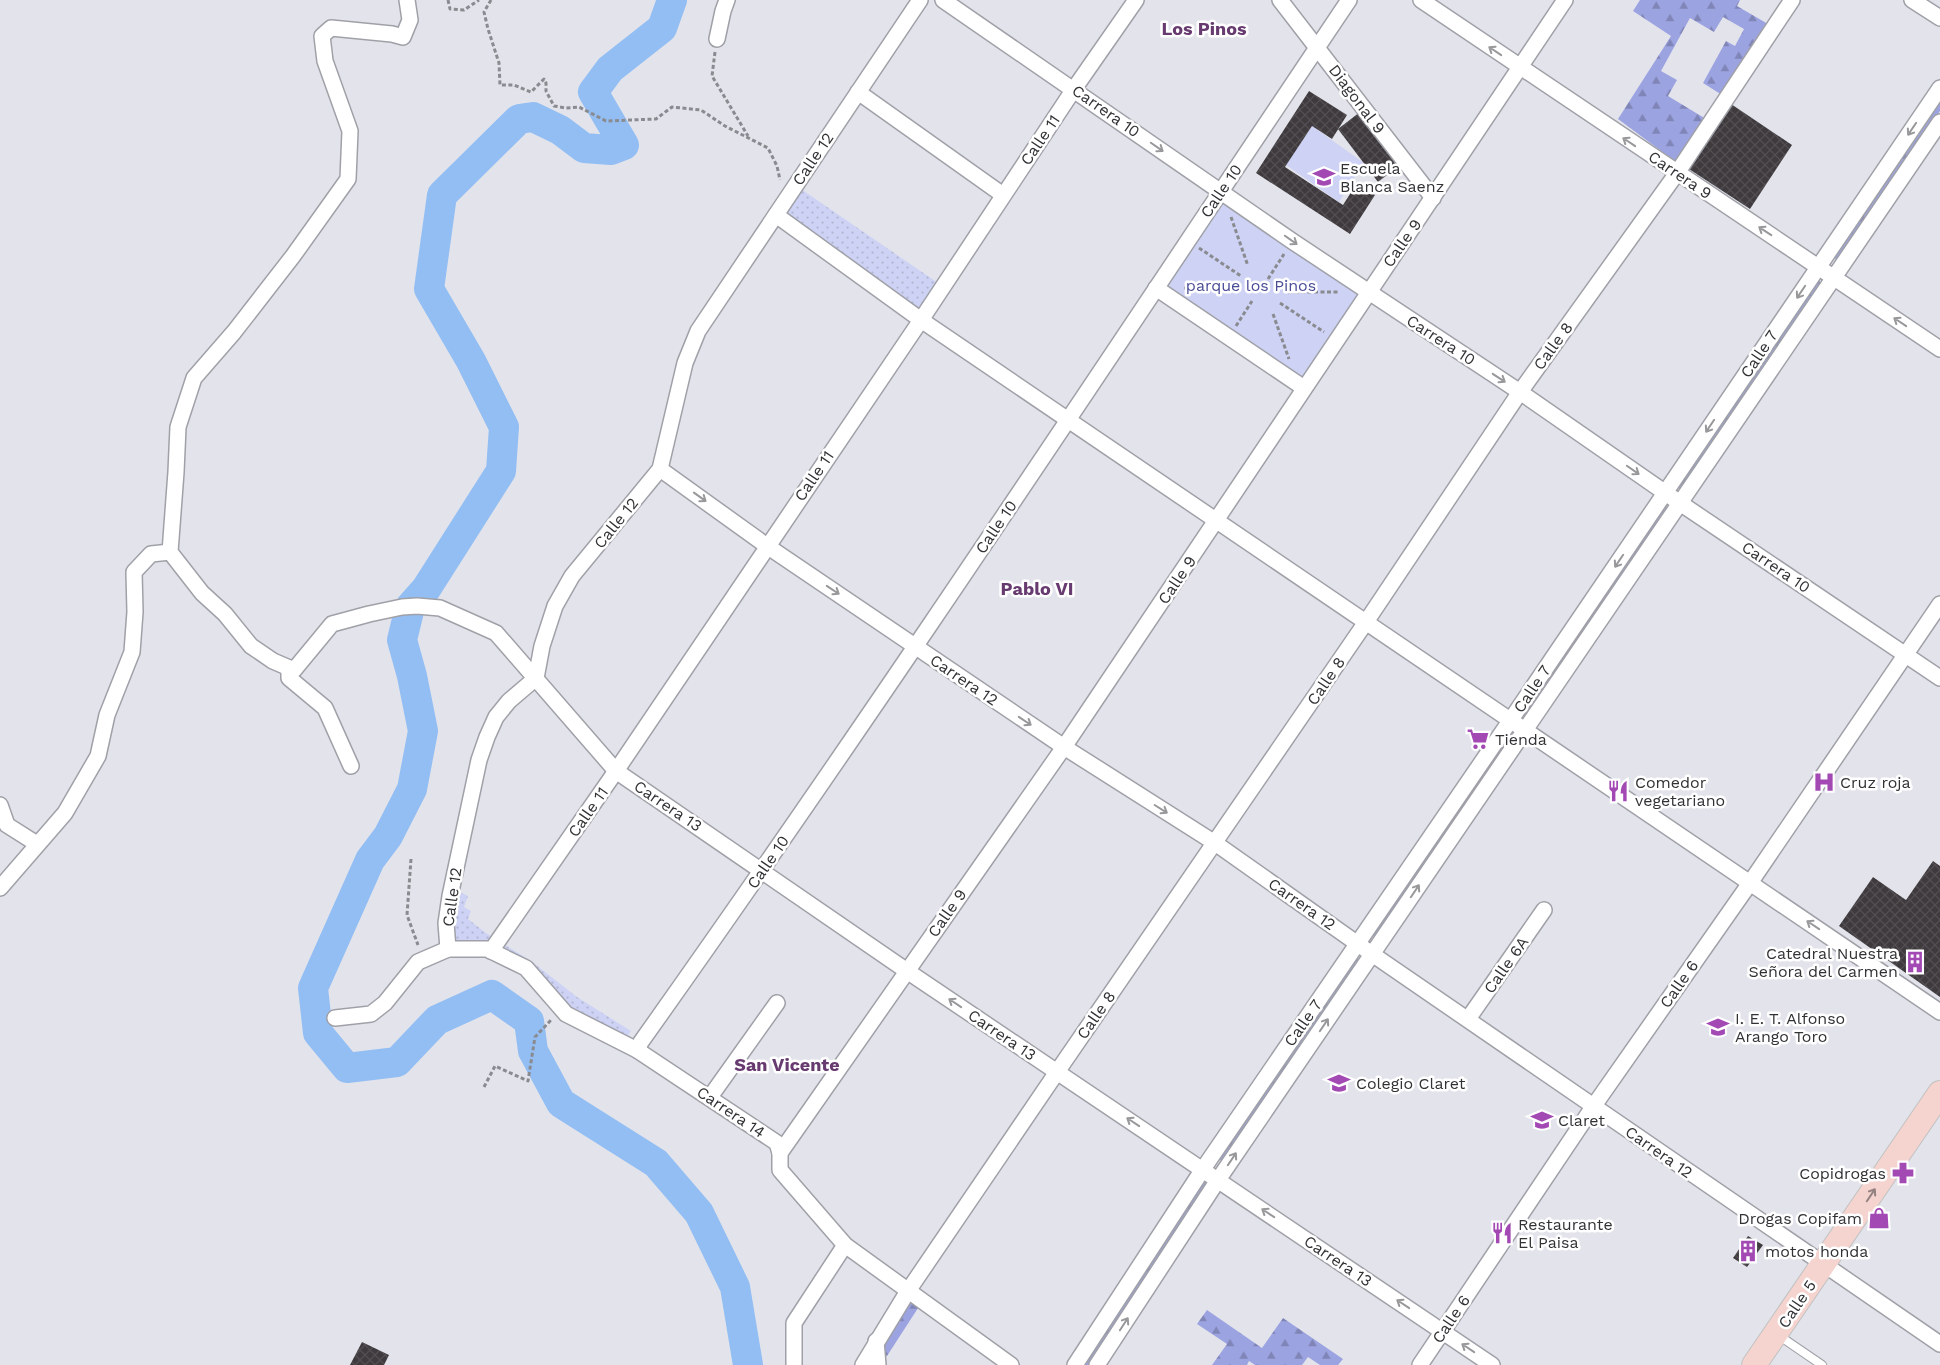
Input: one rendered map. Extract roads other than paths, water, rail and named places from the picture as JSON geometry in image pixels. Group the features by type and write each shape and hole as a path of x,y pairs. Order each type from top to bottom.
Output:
{"main road":[{"name":"Calle 5","path":"1754,1365 1940,1093"}],"street":[{"path":"351,766 326,708 289,678 288,669 251,646 224,614 202,593 170,552 178,427 194,378 234,332 293,256 348,179 350,131 325,61 322,36 331,28 403,37 410,20 407,0"},
{"path":"717,39 727,0"},
{"name":"Calle 12","path":"335,1018 371,1014 385,1003 418,962 448,950 446,924 450,896 479,760 496,717 509,702 536,678 542,646 555,606 572,576 660,469 685,363 698,331 920,0"},
{"name":"Carrera 10","path":"943,0 1292,241 1520,392 1680,503 1940,678"},
{"name":"Calle 11","path":"489,950 616,771 921,320 1074,89 1136,0"},
{"name":"Diagonal 9","path":"1280,0 1433,198"},
{"name":"Calle 10","path":"637,1050 916,647 1349,0"},
{"name":"Carrera 9","path":"1421,0 1940,349"},
{"name":"Calle 9","path":"780,1154 1064,747 1217,521 1300,386 1336,339 1433,198 1565,0"},
{"name":"Calle 8","path":"863,1365 908,1291 1057,1072 1366,622 1520,392 1677,173 1792,0"},
{"path":"1912,0 1940,18"},
{"name":"Calle 7","path":"1075,1365 1203,1169 1940,88"},
{"path":"858,92 1003,195"},
{"name":"Calle 7","path":"1097,1365 1218,1180 1940,122"},
{"path":"776,215 921,320 1940,1012"},
{"path":"1156,288 1300,386"},
{"name":"Carrera 12","path":"660,469 767,546 1064,747 1215,843 1372,954 1940,1344"},
{"path":"0,888 65,813 98,756 107,715 132,652 135,612 134,572 151,554 170,552"},
{"name":"Calle 6","path":"1420,1365 1594,1107 1940,604"},
{"name":"Carrera 13","path":"288,669 294,670 332,624 368,614 409,607 440,608 496,633 616,771 907,971 1492,1365"},
{"path":"0,805 7,825 37,844"},
{"name":"Calle 6A","path":"1468,1019 1544,910"},
{"path":"448,950 489,950"},
{"name":"Carrera 14","path":"489,950 526,968 568,1016 637,1050 777,1143 780,1154 780,1170 845,1245 1011,1365"},
{"path":"710,1097 777,1003"},
{"path":"794,1365 794,1323 845,1245"},
{"path":"876,1341 878,1365"}],"lane":[{"path":"1776,1334 1822,1365"}],"waterway":[{"path":"672,0 662,28 610,69 593,92 624,145 611,150 584,148 560,130 533,117 519,119 442,195 429,289 471,361 504,427 501,471 426,589 410,607 402,640 412,676 423,731 412,789 388,836 370,860 313,988 318,1033 347,1068 397,1062 437,1020 492,995 529,1021 533,1051 561,1103 656,1163 699,1213 735,1287 748,1365"}],"place":[{"name":"Escuela Blanca Saenz","path":"1324,177"},
{"name":"Tienda","path":"1478,739"},
{"name":"Cruz roja","path":"1824,782"},
{"name":"Comedor vegetariano","path":"1618,791"},
{"name":"Catedral Nuestra Señora del Carmen","path":"1915,962"},
{"name":"I. E. T. Alfonso Arango Toro","path":"1718,1027"},
{"name":"Colegio Claret","path":"1339,1083"},
{"name":"Claret","path":"1542,1120"},
{"name":"Copidrogas","path":"1903,1173"},
{"name":"Drogas Copifam","path":"1879,1218"},
{"name":"Restaurante El Paisa","path":"1502,1233"},
{"name":"motos honda","path":"1748,1251"}],"district":[{"name":"Los Pinos","path":"1204,28"},
{"name":"Pablo VI","path":"1037,588"},
{"name":"San Vicente","path":"787,1064"}],"park label":[{"name":"parque los Pinos","path":"1251,285"}]}
